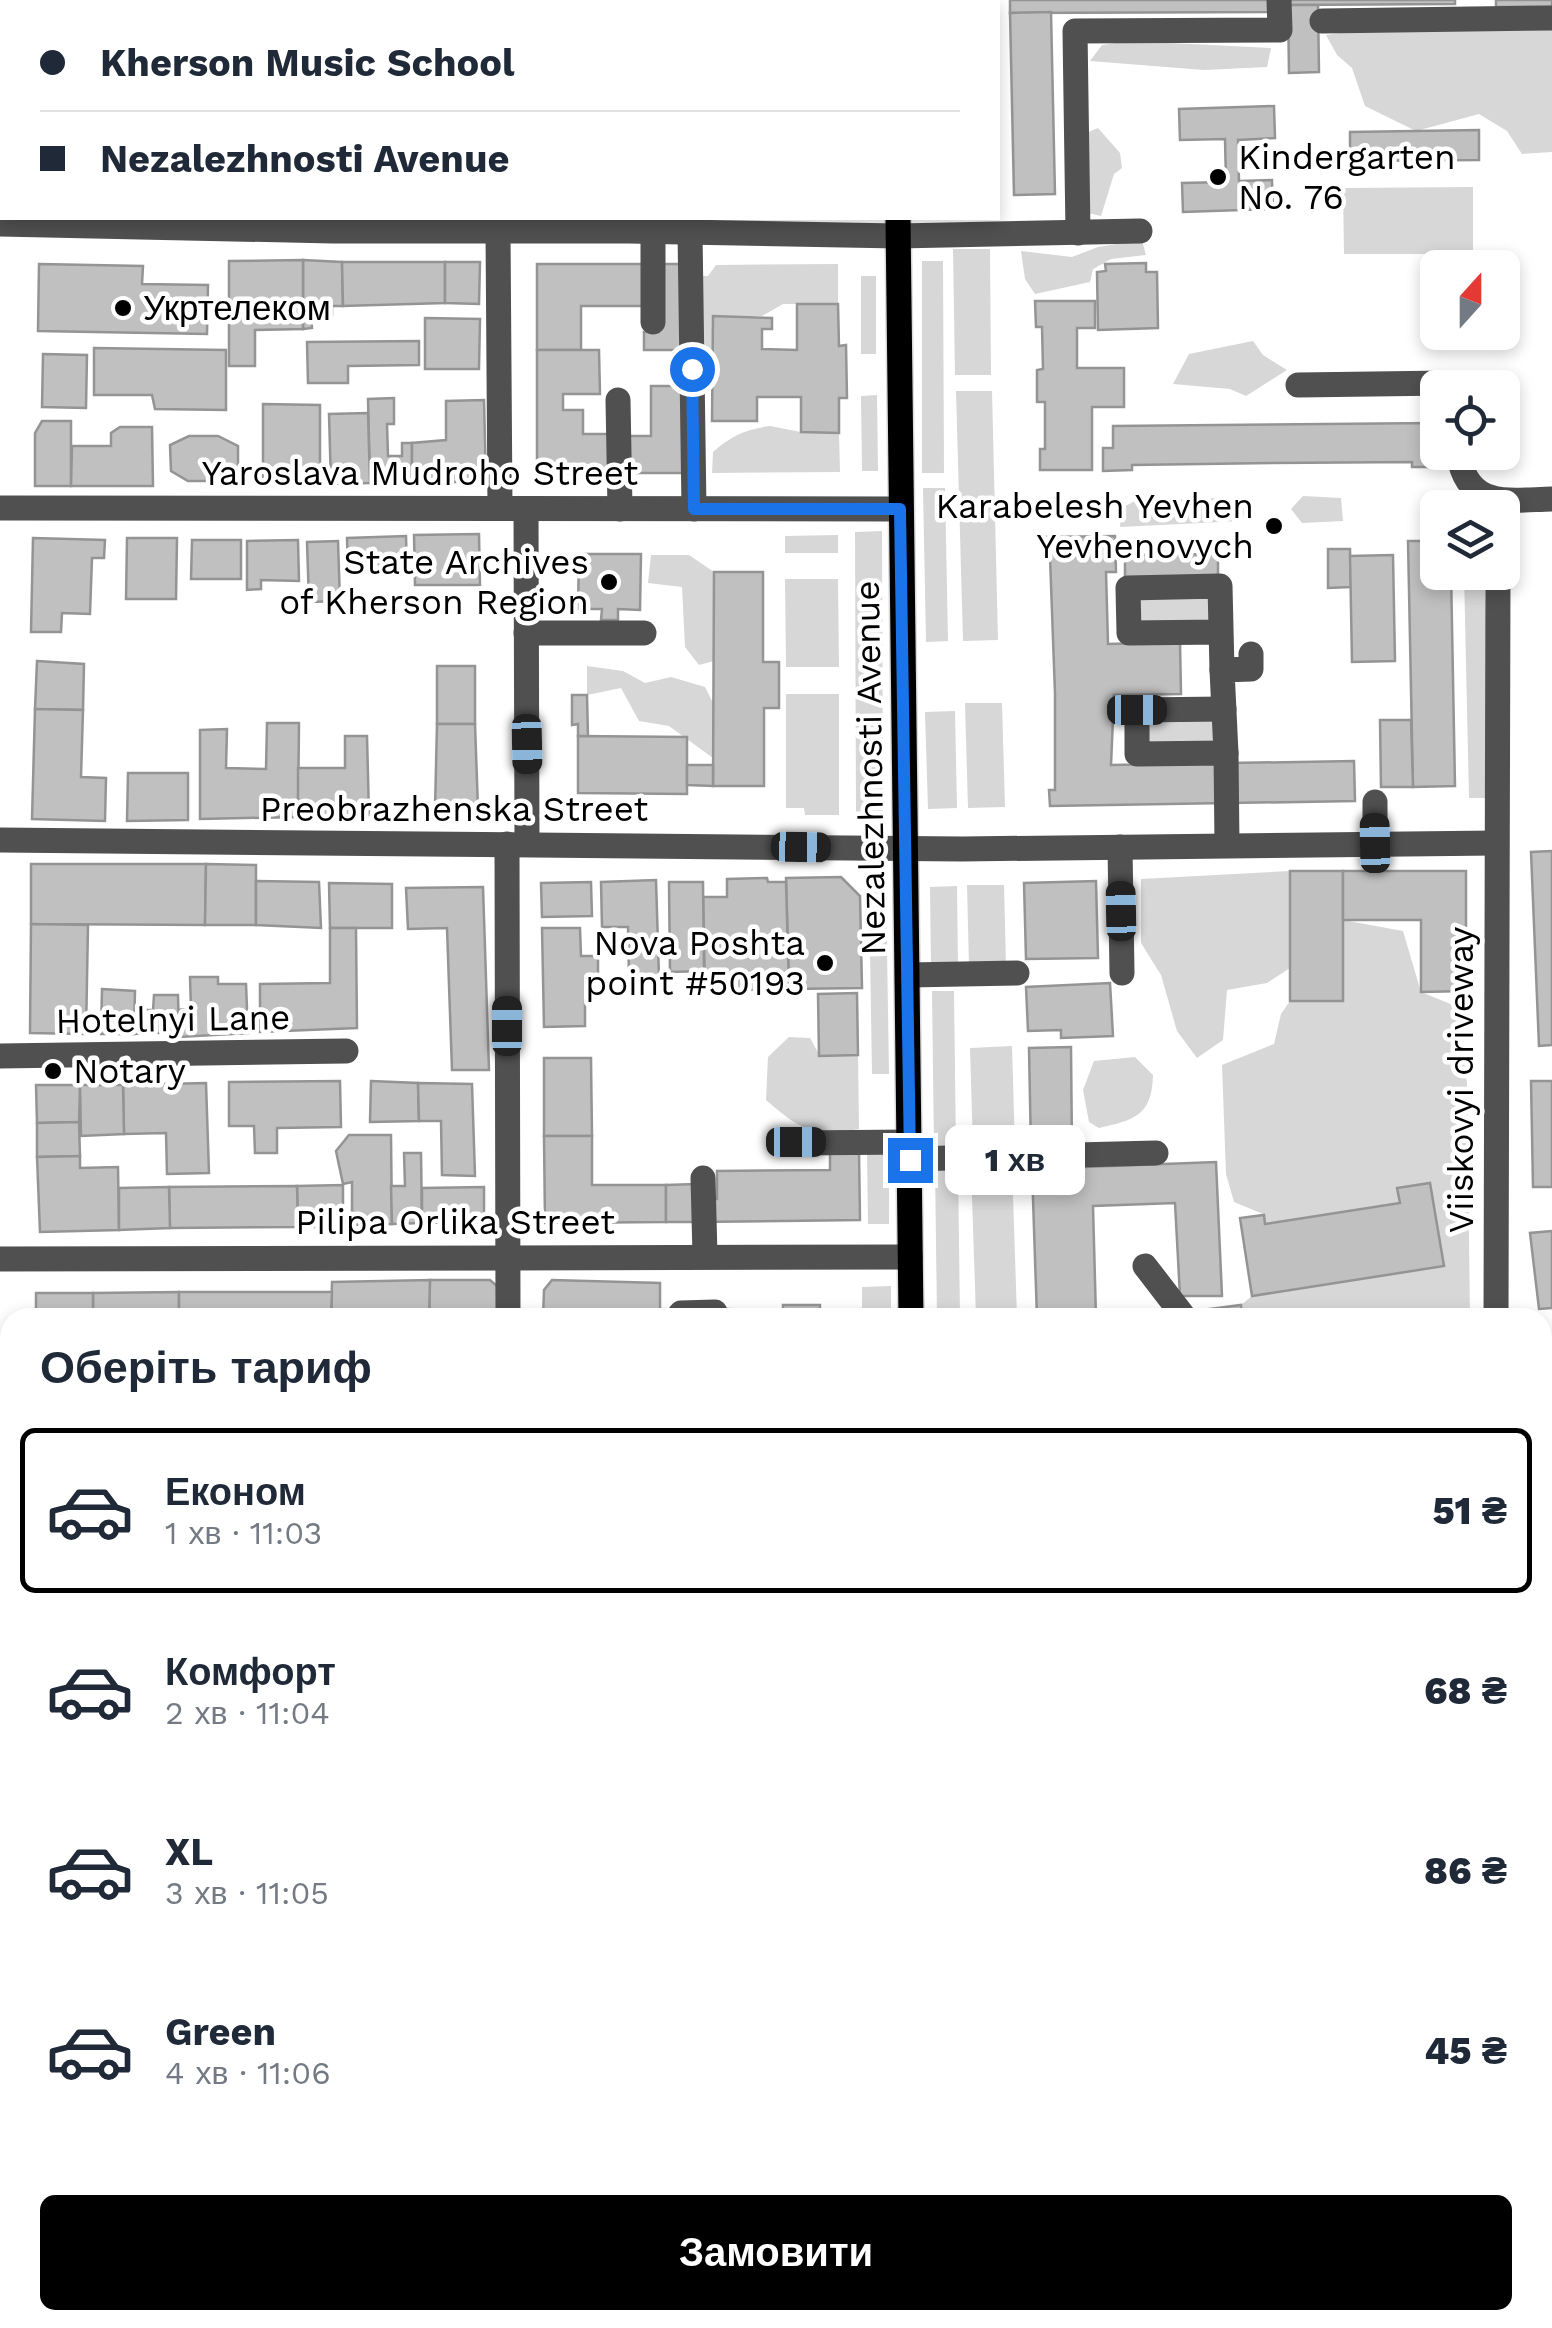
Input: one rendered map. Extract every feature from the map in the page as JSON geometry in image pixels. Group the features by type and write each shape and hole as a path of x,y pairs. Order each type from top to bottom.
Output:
{"main road":[{"name":"Nezalezhnosti Avenue","path":"898,227 911,1308"}],"street":[{"path":"1078,233 1074,31 1280,30 1280,0"},
{"path":"1322,21 1476,10 1552,18"},
{"path":"0,224 333,224 498,232 636,227 690,232 898,227 1078,233 1140,231"},
{"path":"636,227 653,322"},
{"path":"498,232 513,508 526,632 517,844 508,1308"},
{"path":"690,232 694,509"},
{"path":"1298,385 1420,383"},
{"path":"618,400 620,509"},
{"path":"1520,502 1552,499"},
{"name":"Yaroslava Mudroho Street","path":"0,508 900,509"},
{"name":"Viiskovyi driveway","path":"1496,1308 1498,590"},
{"path":"526,632 644,633"},
{"path":"1220,632 1227,845"},
{"path":"1222,670 1252,669 1251,654"},
{"path":"1224,709 1137,710 1138,754 1226,753"},
{"path":"1375,802 1375,843"},
{"name":"Preobrazhenska Street","path":"0,840 907,848 1496,843"},
{"path":"1120,847 1122,974"},
{"path":"908,975 1017,973"},
{"name":"Hotelnyi Lane","path":"0,1056 346,1052"},
{"path":"796,1142 910,1151 1156,1152"},
{"path":"702,1178 704,1256"},
{"name":"Pilipa Orlika Street","path":"0,1259 910,1257"},
{"path":"1145,1266 1177,1308"}],"shaded area":[{"path":"1552,27 1552,152 1522,154 1507,131 1479,114 1416,131 1365,106 1352,68 1337,55 1326,35 1355,31"},
{"path":"1131,41 1271,48 1267,67 1204,70 1090,61 1102,45"},
{"path":"1098,128 1120,153 1122,168 1114,174 1101,216 1088,213 1086,133"},
{"path":"1473,187 1473,250 1344,254 1343,188"},
{"path":"1142,240 1146,255 1111,259 1093,269 1090,282 1035,294 1025,279 1021,251 1072,257 1098,247"},
{"path":"953,249 990,249 991,375 955,375"},
{"path":"922,261 943,261 944,473 922,473"},
{"path":"838,264 838,304 783,304 762,316 714,316 713,349 708,357 687,360 698,276 708,276 716,265"},
{"path":"861,276 876,276 876,354 861,354"},
{"path":"1253,341 1263,355 1287,370 1246,396 1230,389 1173,384 1189,354"},
{"path":"956,391 992,391 998,640 963,641"},
{"path":"877,395 878,471 862,471 861,396"},
{"path":"770,426 839,433 840,472 712,473 713,452 719,446 739,434"},
{"path":"923,488 945,488 948,641 926,642"},
{"path":"1303,496 1341,498 1343,521 1302,523 1291,509"},
{"path":"1253,499 1241,521 1120,527 1121,508 1135,501"},
{"path":"882,531 883,815 856,814 855,532"},
{"path":"838,535 838,553 785,553 785,536"},
{"path":"651,555 689,555 714,572 714,661 699,665 685,647 682,587 648,583"},
{"path":"785,579 838,579 839,667 786,667"},
{"path":"1464,590 1485,590 1490,798 1469,798"},
{"path":"1212,593 1213,623 1138,623 1137,594"},
{"path":"587,666 623,671 645,683 671,677 705,687 713,703 713,758 669,726 639,721 621,688 587,695"},
{"path":"786,694 839,694 839,815 805,815 804,808 786,808"},
{"path":"965,703 1002,703 1005,807 968,808"},
{"path":"955,711 957,808 928,809 925,712"},
{"path":"1219,713 1219,743 1145,744 1144,714"},
{"path":"1290,871 1290,968 1267,983 1227,990 1223,1040 1197,1058 1177,1031 1161,975 1141,943 1141,879"},
{"path":"967,885 1004,885 1006,965 969,966"},
{"path":"957,886 958,966 931,967 930,887"},
{"path":"869,888 886,888 889,1074 872,1074"},
{"path":"1343,920 1403,931 1421,992 1458,1007 1467,1083 1470,1308 1241,1308 1252,1296 1443,1266 1430,1183 1398,1188 1400,1203 1265,1224 1263,1214 1234,1202 1226,1174 1222,1065 1274,1044 1281,1014 1290,1001 1343,1001"},
{"path":"932,991 954,991 956,1149 934,1150"},
{"path":"789,1037 810,1038 820,1056 858,1055 859,1129 808,1129 766,1100 768,1057"},
{"path":"1012,1046 1015,1148 973,1149 970,1048"},
{"path":"1135,1057 1153,1075 1145,1108 1131,1119 1099,1128 1089,1122 1083,1090 1094,1061"},
{"path":"889,1151 889,1224 868,1224 867,1152"},
{"path":"1012,1165 1017,1308 976,1308 971,1167"},
{"path":"935,1167 958,1167 960,1308 937,1308"},
{"path":"891,1286 891,1308 862,1308 862,1287"}],"building":[{"path":"1010,0 1270,0 1270,12 1010,13"},
{"path":"1287,0 1455,0 1455,4 1288,5"},
{"path":"1496,0 1552,0 1552,7 1496,7"},
{"path":"1288,5 1318,5 1319,72 1289,73"},
{"path":"1051,12 1055,194 1014,195 1010,13"},
{"path":"1274,106 1275,138 1238,140 1239,181 1272,180 1273,209 1183,212 1182,183 1226,182 1225,139 1180,140 1179,109"},
{"path":"1479,130 1479,160 1350,161 1350,132"},
{"path":"303,260 342,262 343,306 332,306 332,315 311,312 312,328 303,329"},
{"path":"303,260 303,329 255,330 255,366 229,366 229,261"},
{"path":"342,262 445,262 445,303 343,306"},
{"path":"445,262 480,262 479,304 445,303"},
{"path":"1146,263 1146,272 1157,272 1158,328 1098,330 1097,272 1106,271 1105,264"},
{"name":"Укртелеком","path":"39,264 143,266 142,284 208,285 207,334 38,331"},
{"path":"537,264 651,264 651,306 581,306 581,350 537,350"},
{"path":"658,264 682,264 683,350 644,350 644,332 659,332"},
{"path":"1035,301 1095,301 1095,328 1077,328 1077,368 1124,368 1124,407 1092,407 1092,470 1040,470 1040,449 1045,449 1045,402 1037,402 1037,370 1043,369 1042,327 1036,327"},
{"path":"797,304 838,304 839,346 846,345 847,398 839,398 839,433 801,432 801,397 757,397 757,421 712,421 713,316 772,318 772,329 762,329 762,349 797,350"},
{"path":"425,318 480,319 479,369 425,369"},
{"path":"419,341 419,365 348,366 348,383 308,383 307,342"},
{"path":"94,348 226,350 226,410 155,409 152,395 94,395"},
{"path":"537,350 599,350 600,394 563,394 563,410 583,410 583,434 613,434 613,473 537,473"},
{"path":"43,354 87,355 86,408 42,407"},
{"path":"651,386 683,386 683,473 626,473 626,436 651,436"},
{"path":"394,398 394,424 387,424 388,456 402,456 402,443 412,443 412,482 370,483 368,399"},
{"path":"484,400 486,482 412,482 412,443 446,440 446,401"},
{"path":"263,404 320,405 320,482 263,481"},
{"path":"368,413 370,483 331,484 329,414"},
{"path":"42,421 71,421 71,486 35,486 35,433"},
{"path":"1420,423 1420,467 1412,467 1412,462 1273,463 1132,465 1132,470 1103,471 1103,448 1113,448 1113,426"},
{"path":"120,427 152,427 153,486 71,486 72,446 111,446 111,433"},
{"path":"189,436 218,436 238,446 238,467 223,481 188,481 171,471 170,445"},
{"path":"479,534 480,585 415,585 414,535"},
{"path":"406,536 407,570 348,571 347,538"},
{"path":"1115,536 1116,572 1106,572 1108,644 1180,642 1181,694 1114,695 1111,765 1354,761 1355,801 1050,806 1049,790 1055,790 1055,693 1050,557 1045,558 1045,537"},
{"path":"33,538 105,540 104,558 92,558 90,614 62,613 61,632 31,632"},
{"path":"127,538 177,538 176,599 126,599"},
{"path":"192,540 241,540 241,579 191,579"},
{"path":"298,540 299,581 261,580 261,589 247,590 247,541"},
{"path":"338,541 340,601 309,602 307,542"},
{"path":"1408,541 1420,541 1420,590 1451,590 1455,786 1413,787"},
{"path":"1328,549 1350,549 1351,587 1328,588"},
{"name":"State Archives of Kherson Region","path":"579,554 641,554 640,610 618,609 618,620 601,620 602,609 578,609"},
{"path":"1218,554 1218,576 1125,578 1125,555"},
{"path":"1393,555 1395,661 1352,662 1350,556"},
{"path":"714,572 763,572 763,662 779,662 779,708 764,708 764,786 713,786"},
{"path":"37,661 84,664 83,710 35,709"},
{"path":"437,666 475,666 475,724 437,724"},
{"path":"572,695 587,695 588,737 578,736 578,724 572,725"},
{"path":"35,709 83,710 81,777 106,778 105,821 32,819"},
{"path":"1380,720 1411,720 1413,787 1381,787"},
{"path":"267,723 299,723 298,817 200,819 200,730 227,729 226,768 266,769"},
{"path":"437,724 475,724 478,809 435,809"},
{"path":"345,736 367,736 369,815 298,817 298,768 345,768"},
{"path":"578,736 687,737 687,794 578,793"},
{"path":"687,765 713,765 713,786 687,785"},
{"path":"128,773 188,773 188,820 127,821"},
{"path":"1552,851 1552,1045 1539,1046 1531,852"},
{"path":"31,864 206,864 205,925 31,924"},
{"path":"206,864 256,865 256,925 205,925"},
{"path":"1290,871 1343,871 1343,1001 1290,1001"},
{"path":"1343,871 1466,871 1466,991 1421,992 1421,920 1343,920"},
{"path":"841,877 860,896 862,988 789,989 786,878"},
{"path":"767,878 768,882 786,882 789,989 705,991 703,897 727,897 727,879"},
{"path":"656,880 659,977 629,978 628,927 602,927 601,882"},
{"path":"256,881 319,882 321,928 256,925"},
{"path":"1096,881 1098,958 1026,959 1024,883"},
{"path":"591,882 592,916 542,917 541,883"},
{"path":"669,882 703,882 704,971 670,972"},
{"path":"329,883 392,884 392,928 330,928"},
{"path":"483,887 489,1070 452,1070 447,928 408,929 406,888"},
{"path":"31,924 88,925 86,1034 30,1033"},
{"path":"330,928 356,928 357,1028 260,1032 260,984 330,983"},
{"path":"542,928 580,928 581,956 598,956 598,975 590,975 591,1001 585,1002 585,1026 544,1027"},
{"path":"190,977 218,977 218,984 246,984 248,1033 180,1037 178,1010 191,1009"},
{"path":"1110,983 1113,1036 1061,1038 1061,1030 1028,1031 1026,987"},
{"path":"102,989 135,991 134,1034 101,1034"},
{"path":"857,993 858,1055 819,1056 818,994"},
{"path":"154,995 178,995 179,1032 134,1034 135,1010 153,1010"},
{"path":"1071,1047 1072,1150 1031,1150 1029,1048"},
{"path":"544,1058 591,1058 592,1136 544,1136"},
{"path":"340,1081 341,1127 277,1128 277,1153 255,1153 254,1126 229,1126 229,1082"},
{"path":"371,1081 418,1083 419,1121 370,1122"},
{"path":"1531,1081 1552,1081 1552,1187 1533,1187"},
{"path":"206,1083 209,1173 167,1174 166,1133 124,1134 123,1085"},
{"path":"418,1083 472,1084 475,1176 442,1175 441,1121 419,1121"},
{"path":"36,1085 80,1085 79,1122 37,1123"},
{"path":"80,1085 123,1085 124,1134 81,1136"},
{"path":"79,1122 80,1156 37,1157 37,1123"},
{"path":"349,1135 391,1135 392,1224 352,1225 352,1182 343,1184 336,1151"},
{"path":"544,1136 592,1136 592,1185 666,1185 666,1222 545,1223"},
{"path":"830,1152 859,1152 860,1220 697,1222 696,1199 717,1199 717,1171 830,1170"},
{"path":"404,1153 421,1153 422,1223 392,1224 391,1186 405,1186"},
{"path":"80,1156 80,1168 118,1167 119,1230 40,1232 37,1157"},
{"path":"1216,1162 1222,1296 1180,1296 1175,1203 1093,1206 1096,1308 1037,1308 1032,1169"},
{"path":"1430,1183 1444,1266 1252,1296 1240,1218 1264,1215 1265,1224 1400,1203 1397,1188"},
{"path":"696,1184 697,1222 666,1222 666,1185"},
{"path":"343,1185 343,1227 298,1227 297,1186"},
{"path":"297,1186 298,1227 170,1228 169,1187"},
{"path":"169,1187 170,1228 119,1230 119,1188"},
{"path":"484,1187 484,1222 422,1223 422,1188"},
{"path":"1552,1231 1552,1308 1539,1308 1530,1233"},
{"path":"430,1280 490,1280 497,1286 498,1308 429,1308"},
{"path":"430,1280 429,1308 331,1308 332,1282"},
{"path":"552,1280 660,1283 660,1308 543,1308 544,1290"},
{"path":"179,1292 179,1308 93,1308 93,1293"},
{"path":"179,1292 332,1292 331,1308 179,1308"},
{"path":"36,1293 93,1293 93,1308 36,1308"},
{"path":"783,1305 820,1305 820,1308"}],"place":[{"name":"Kindergarten No. 76","path":"1218,177"},
{"name":"Укртелеком","path":"123,308"},
{"name":"Karabelesh Yevhen Yevhenovych","path":"1274,526"},
{"name":"State Archives of Kherson Region","path":"609,582"},
{"name":"Nova Poshta point #50193","path":"825,963"},
{"name":"Notary","path":"53,1071"}],"route":[{"path":"692,369 694,509 900,509 910,1160"}]}
